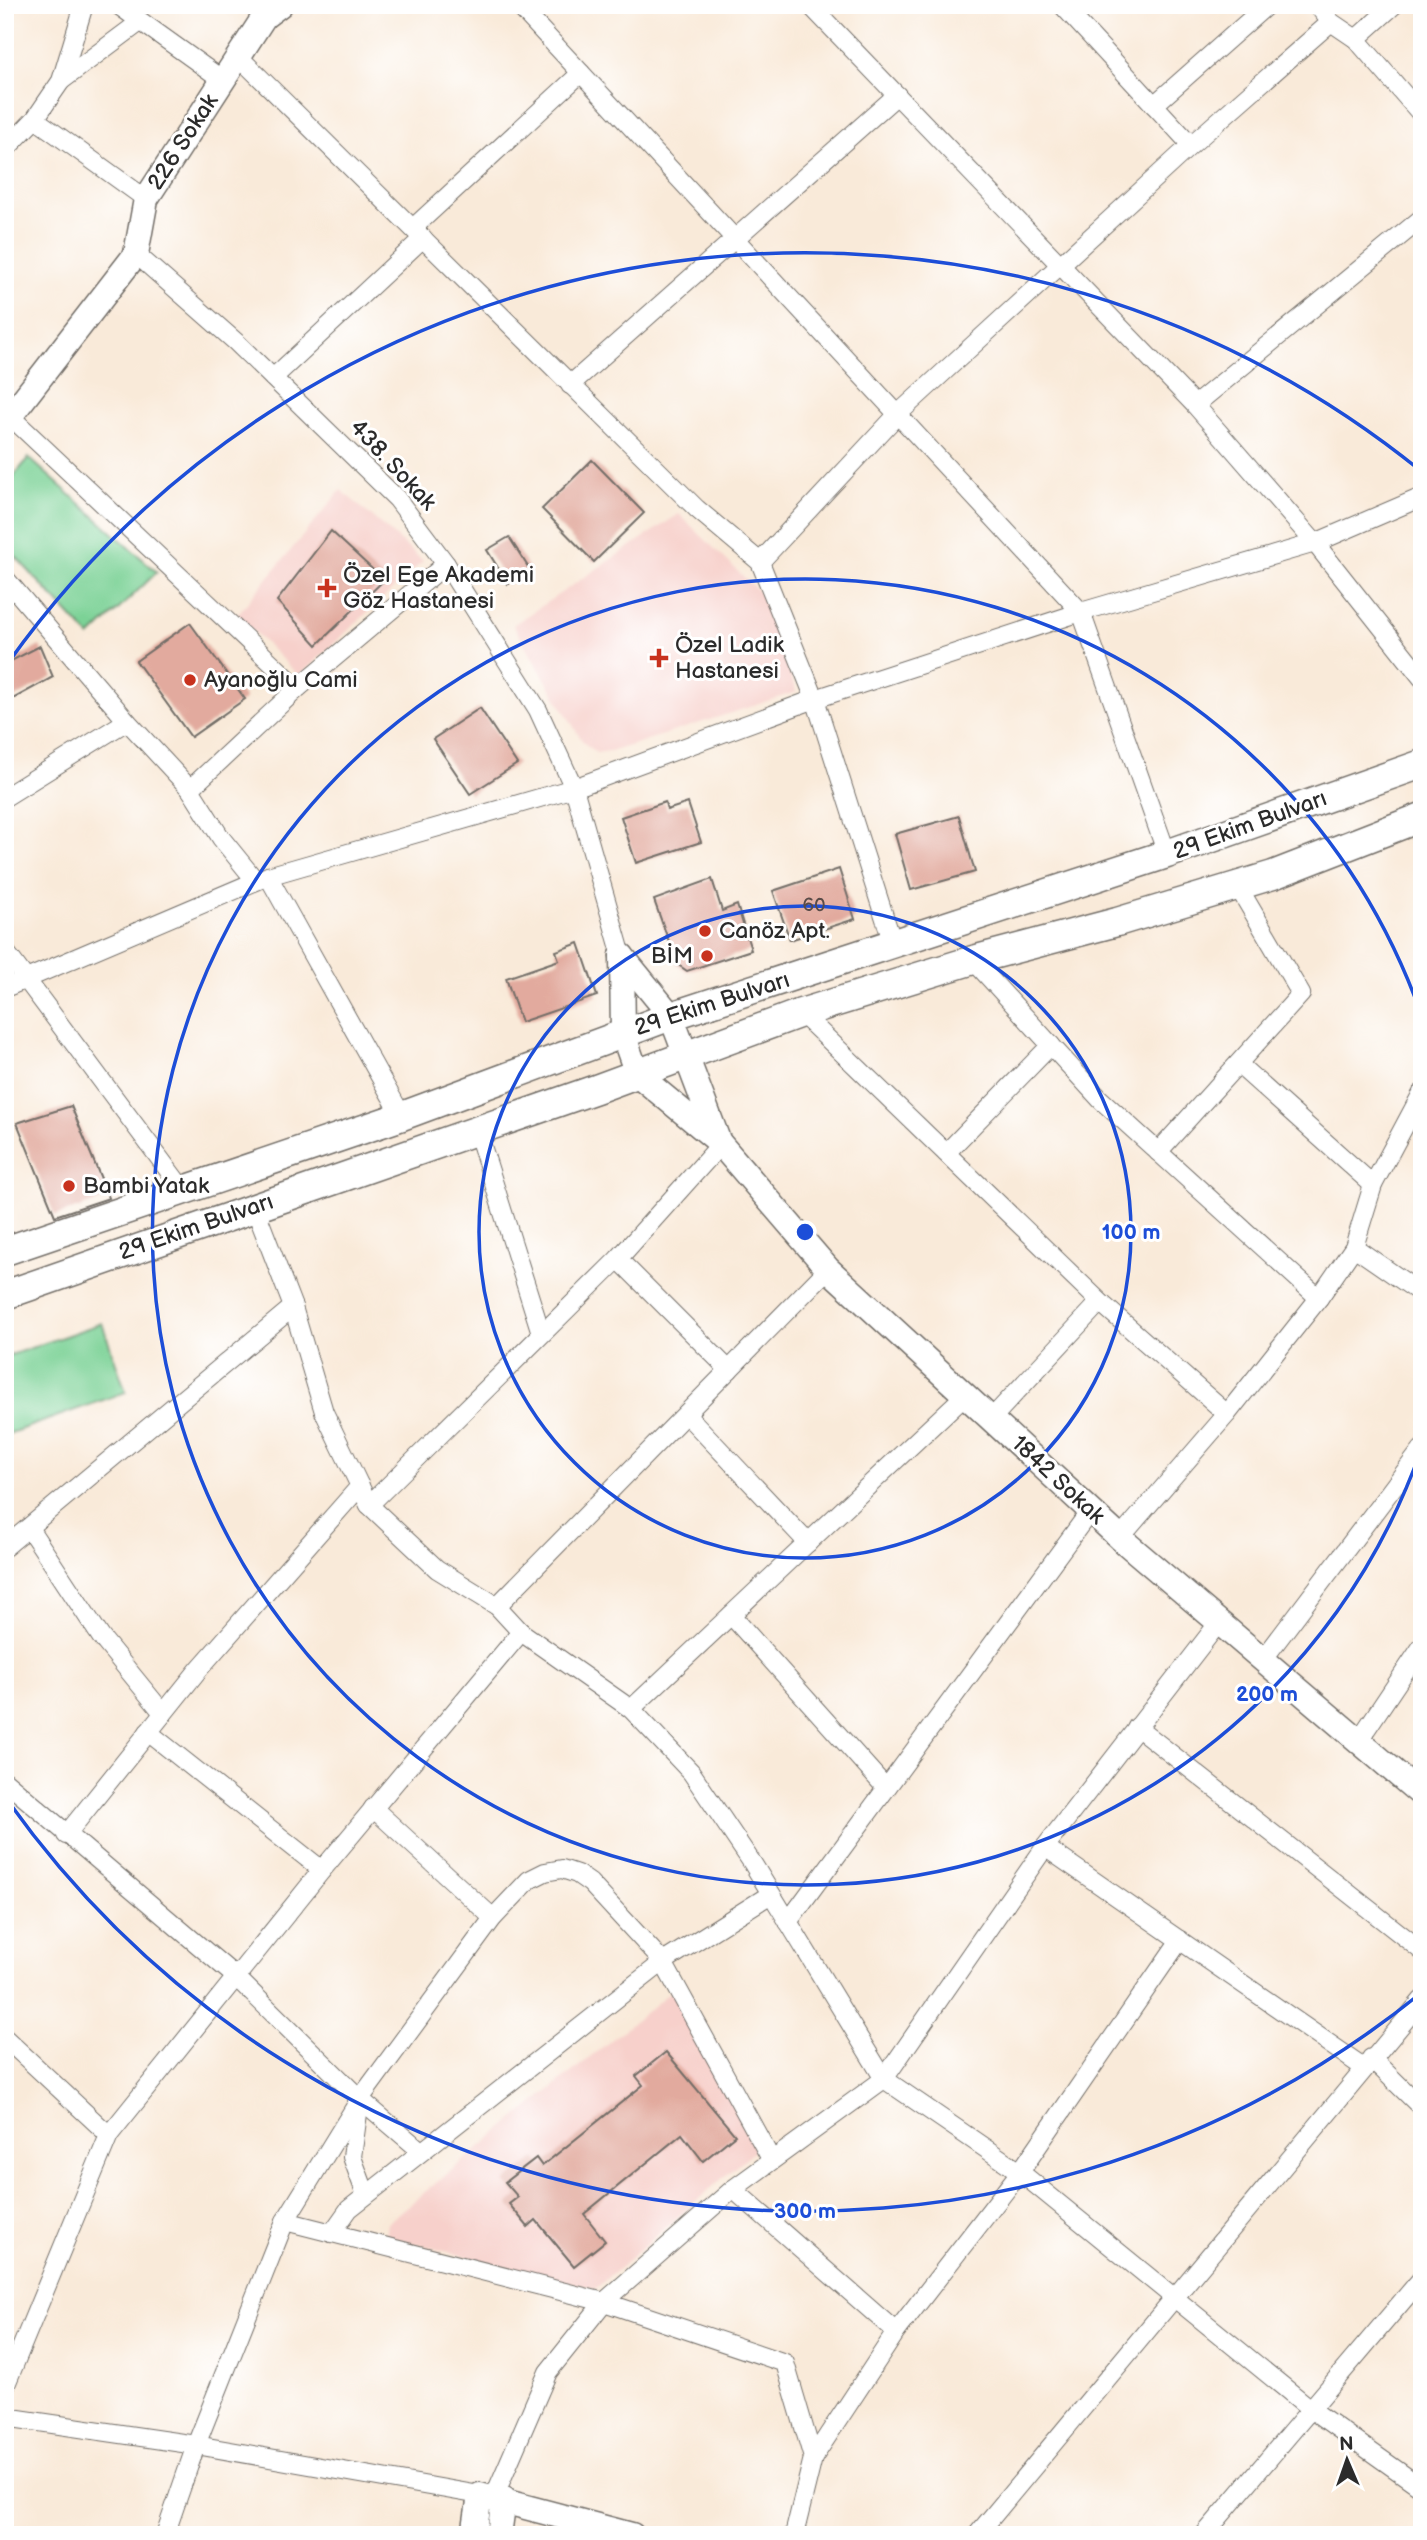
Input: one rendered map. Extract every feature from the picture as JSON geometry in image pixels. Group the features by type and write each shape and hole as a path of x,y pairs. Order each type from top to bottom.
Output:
{"main road":[{"name":"29 Ekim Bulvarı","path":"5,1251 402,1116 671,1016 1167,854 1422,764"},
{"name":"29 Ekim Bulvarı","path":"5,1295 637,1074 801,1013 973,960 1272,875 1422,817"}],"street":[{"path":"61,81 84,5"},
{"path":"118,5 224,81"},
{"path":"518,5 1081,612 1167,854"},
{"path":"810,5 1195,405 1315,543 1422,678"},
{"path":"1062,5 1191,145"},
{"path":"1154,105 1268,5"},
{"path":"1317,5 1331,23 1356,39 1422,115"},
{"path":"1356,39 1394,5"},
{"name":"226 Sokak","path":"8,420 136,254 146,199 239,57 264,9"},
{"path":"5,150 35,118 61,81 140,22"},
{"path":"760,562 898,414 1191,145 1331,23"},
{"path":"239,57 570,386 697,509 760,562 815,699 893,944"},
{"path":"273,378 581,73"},
{"path":"570,386 734,237 897,95"},
{"path":"35,118 146,199"},
{"path":"1195,405 1421,221"},
{"name":"438. Sokak","path":"136,254 273,378 397,499 446,564 538,710 574,788 622,956"},
{"path":"8,420 298,688"},
{"path":"5,988 262,878 574,788 815,699 1081,612 1315,543 1422,498"},
{"path":"190,789 298,688 446,564"},
{"path":"5,578 127,722 190,789 221,838 262,878 402,1116"},
{"path":"5,797 127,722"},
{"path":"1158,1152 1301,994 1237,885"},
{"path":"5,951 184,1191"},
{"path":"622,956 671,1016 720,1142"},
{"path":"622,956 623,1034 637,1074 720,1142"},
{"path":"973,960 1100,1099 1319,1298"},
{"path":"801,1013 1100,1301 1227,1414"},
{"path":"946,1153 1051,1045"},
{"path":"1238,1064 1373,1185"},
{"path":"1120,1538 1227,1414 1319,1298 1354,1247 1373,1185 1422,1093"},
{"path":"477,1130 541,1333"},
{"path":"369,1505 618,1259 720,1142"},
{"name":"1842 Sokak","path":"720,1142 828,1269 1120,1538 1422,1795"},
{"path":"254,1206 293,1307 324,1412 369,1505 437,1569 497,1606 521,1632 631,1709 691,1772 771,1894 884,2079 1020,2172 1312,2410 1422,2488"},
{"path":"1354,1247 1422,1294"},
{"path":"618,1259 729,1370"},
{"path":"497,1606 828,1269"},
{"path":"992,1418 1100,1301"},
{"path":"5,1547 293,1307"},
{"path":"631,1709 965,1395"},
{"path":"686,1413 808,1543"},
{"path":"1262,1661 1422,1448"},
{"path":"66,1835 163,1713 360,1486"},
{"path":"788,1922 1091,1510"},
{"path":"29,1528 101,1637 163,1713"},
{"path":"731,1615 886,1788"},
{"path":"474,2535 548,2372 604,2302 733,2189 884,2079 1045,1847 1220,1622"},
{"path":"5,2387 109,2135 322,1870 521,1632"},
{"path":"1359,1740 1422,1646"},
{"path":"1137,1727 1422,1951"},
{"path":"148,1732 322,1870"},
{"path":"5,1781 236,1977 360,2099 421,2151"},
{"path":"373,1808 493,1918"},
{"path":"1045,1847 1180,1940 1367,2062 1422,2108"},
{"path":"165,2535 196,2445 285,2221 360,2099 493,1918 529,1880 545,1872 562,1869 577,1874 590,1883 663,1962 771,2159"},
{"path":"332,2233 349,2209 366,2195 663,1962 771,1894"},
{"path":"794,2535 813,2458 896,2332 1020,2172 1180,1940"},
{"path":"977,2535 1367,2062 1422,2000"},
{"path":"5,2038 109,2135"},
{"path":"360,2099 352,2157 366,2195"},
{"path":"733,2189 896,2332"},
{"path":"285,2221 604,2302 785,2363 813,2458"},
{"path":"1204,2535 1422,2278"},
{"path":"5,2417 196,2445 493,2497 632,2535"},
{"path":"493,2497 499,2535"}],"shaded area":[{"name":"Özel Ege Akademi Göz Hastanesi","path":"341,490 423,561 299,676 237,615"},
{"name":"Özel Ladik Hastanesi","path":"679,514 764,597 796,692 616,750 596,753 583,742 513,625"},
{"path":"669,1993 676,1993 755,2150 595,2289 385,2236 387,2223"}],"green space":[{"path":"29,458 157,572 90,637 5,545 5,486"},
{"path":"102,1323 126,1392 5,1435 5,1357"}],"building":[{"path":"592,460 644,513 594,562 542,509"},
{"path":"331,531 384,580 317,645 277,601"},
{"path":"509,537 530,570 508,584 487,550"},
{"name":"Ayanoğlu Cami","path":"190,623 245,699 191,737 136,661"},
{"path":"40,646 53,677 11,700 5,690 5,664"},
{"path":"480,708 517,764 470,794 433,739"},
{"path":"665,802 667,810 688,803 701,842 636,863 621,817"},
{"path":"959,816 975,872 911,890 895,834"},
{"path":"839,869 855,919 790,940 773,891"},
{"name":"Canöz Apt.","path":"712,879 722,911 737,905 751,950 687,971 677,964 654,900"},
{"path":"579,943 597,996 521,1022 506,978 559,960 556,951"},
{"path":"71,1106 109,1198 55,1216 17,1123"},
{"path":"666,2052 735,2135 703,2161 682,2134 584,2214 605,2241 574,2266 536,2220 528,2227 509,2204 518,2197 505,2182 536,2158 542,2166 643,2085 636,2076"}],"place":[{"name":"Özel Ege Akademi Göz Hastanesi","path":"327,588"},
{"name":"Özel Ladik Hastanesi","path":"659,658"},
{"name":"Ayanoğlu Cami","path":"190,680"},
{"name":"Canöz Apt.","path":"705,931"},
{"name":"BİM","path":"707,956"},
{"name":"Bambi Yatak","path":"69,1186"}]}
